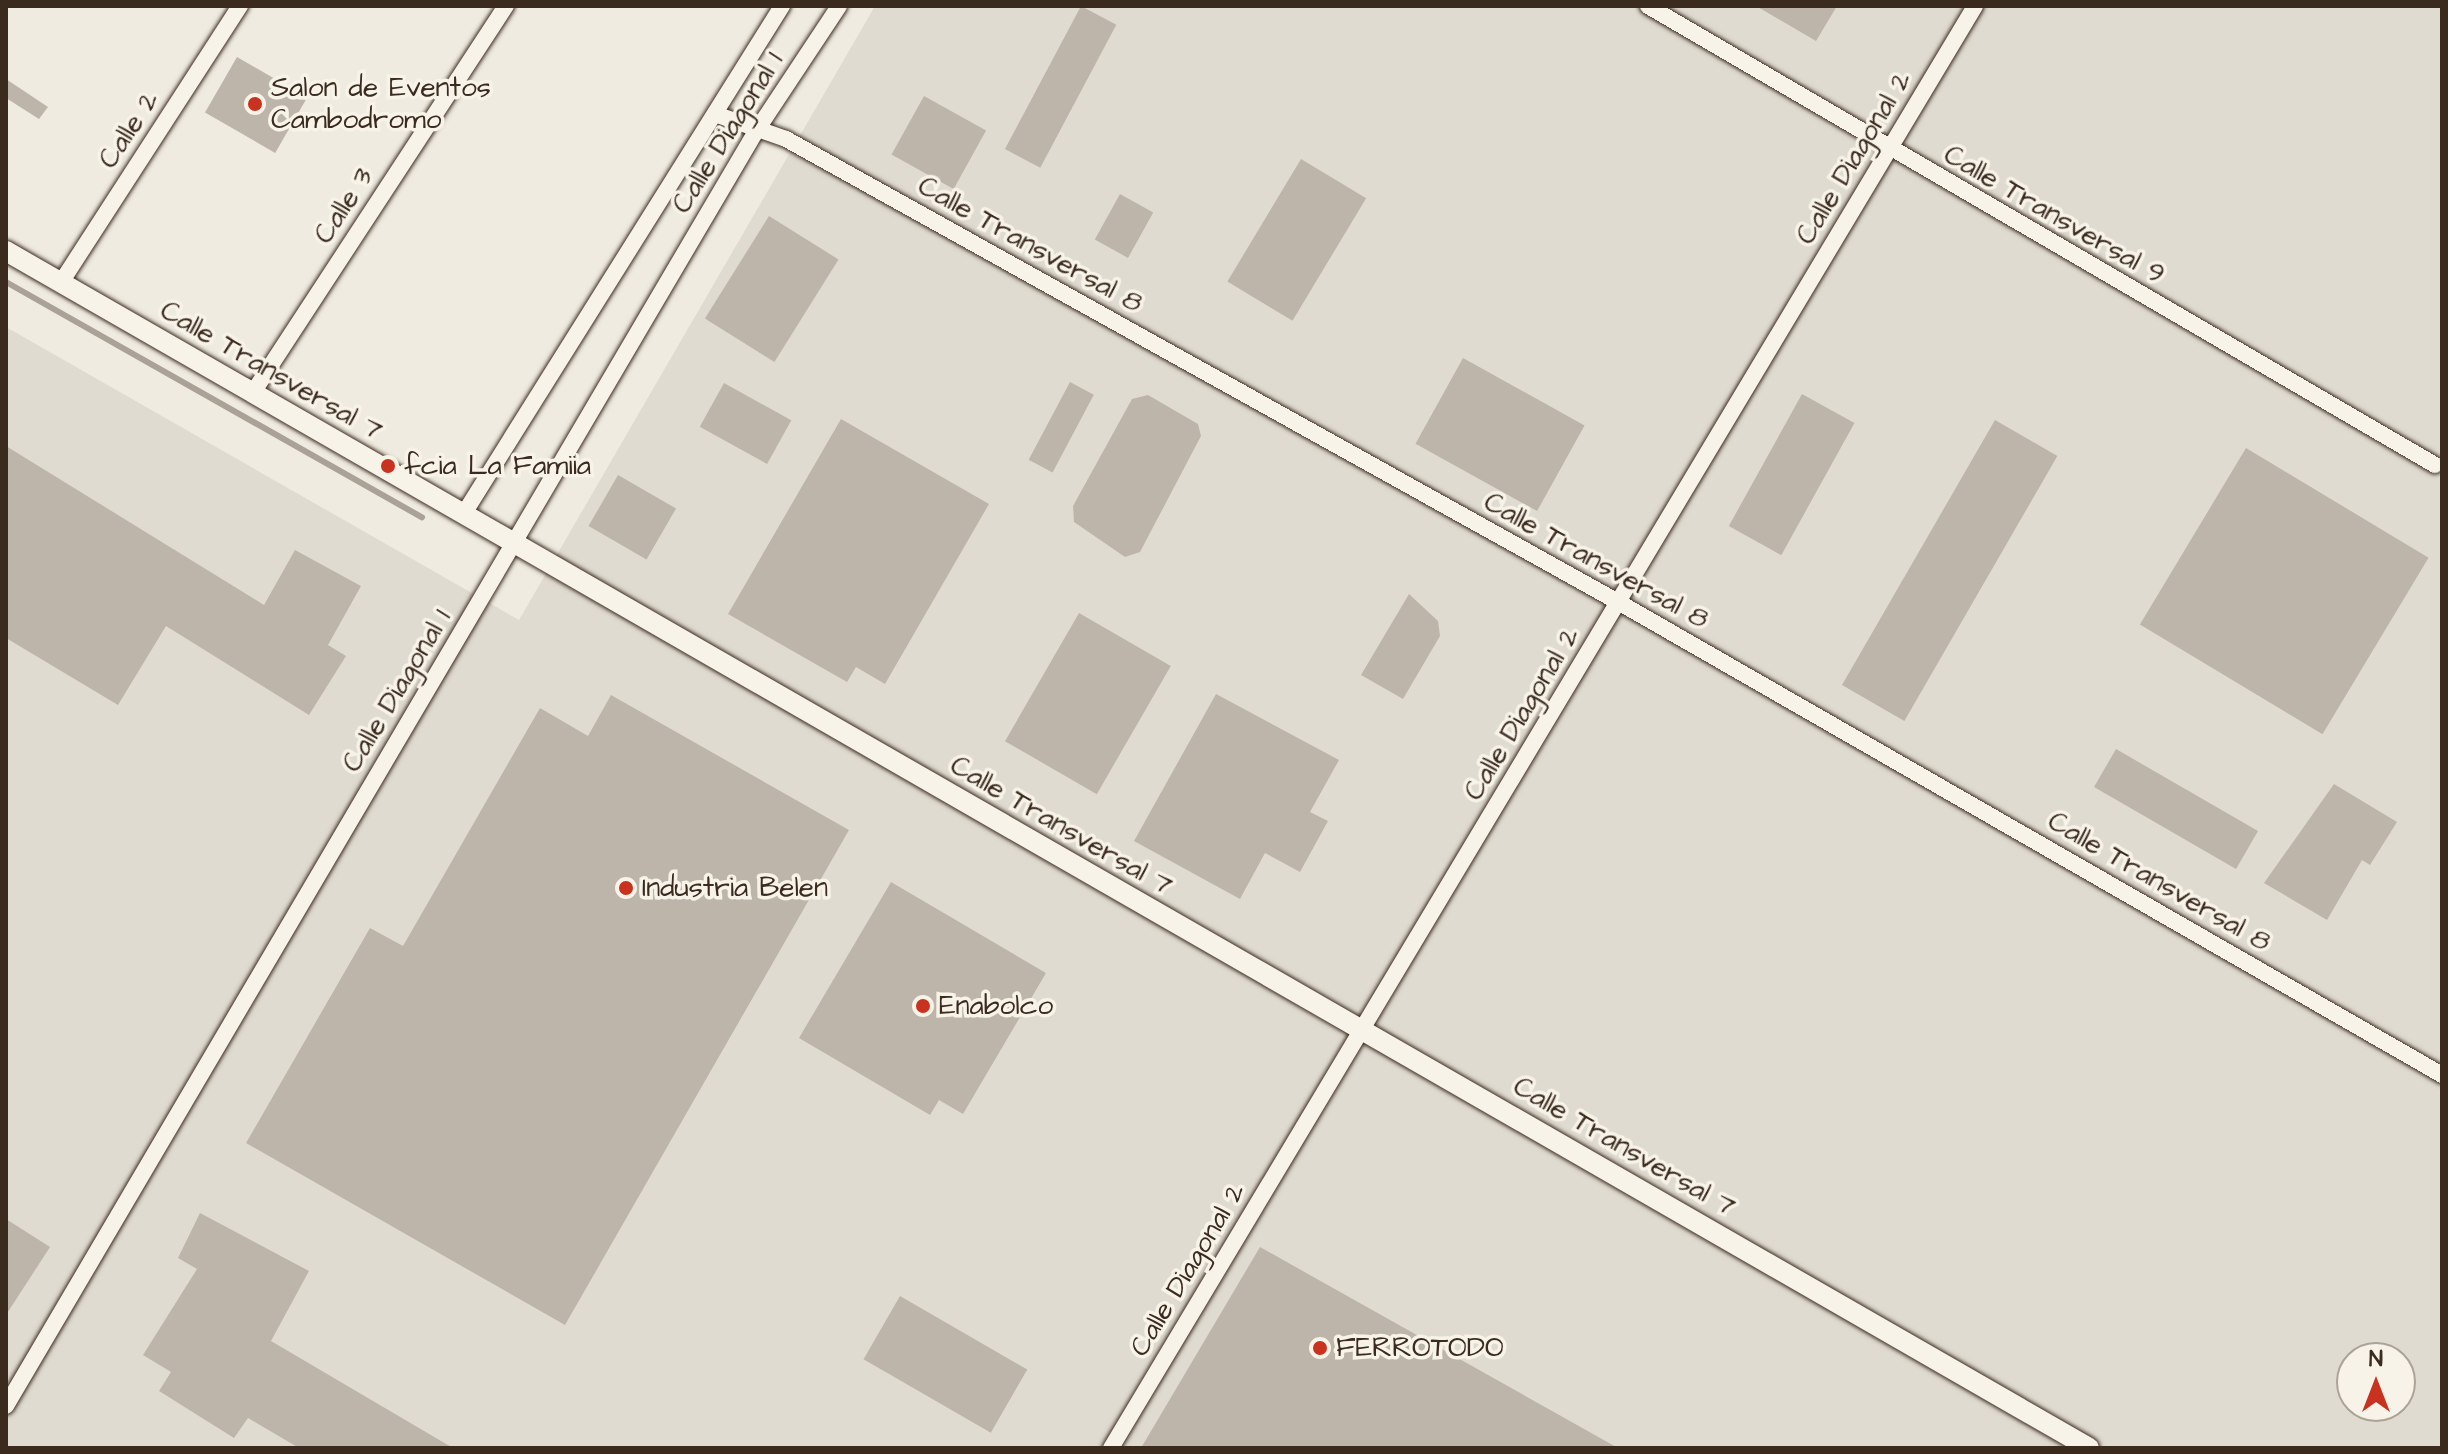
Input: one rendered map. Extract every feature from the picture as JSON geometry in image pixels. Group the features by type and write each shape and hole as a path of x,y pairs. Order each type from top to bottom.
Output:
{"street":[{"name":"Calle 2","path":"62,281 240,6"},
{"name":"Calle 3","path":"252,394 506,6"},
{"name":"Calle Diagonal 1","path":"463,515 782,6"},
{"name":"Calle Diagonal 1","path":"6,1406 755,133 839,6"},
{"name":"Calle Transversal 9","path":"1648,6 2435,465"},
{"name":"Calle Diagonal 2","path":"1111,1448 1975,6"},
{"name":"Calle Transversal 8","path":"715,114 755,133 786,139 1620,603 2442,1075"},
{"name":"Calle Transversal 7","path":"6,251 463,515 512,547 1363,1029 2089,1448"}],"shaded area":[{"path":"875,6 2442,6 2442,1448 6,1448 6,327 519,620"}],"building":[{"path":"1081,6 1116,25 1040,168 1005,149"},
{"path":"1756,6 1837,6 1816,41"},
{"name":"Salon de Eventos Cambodromo","path":"237,57 307,97 275,153 205,112"},
{"path":"6,79 48,107 39,119 6,98"},
{"path":"924,96 986,130 954,189 892,155"},
{"path":"1301,159 1366,198 1292,321 1227,282"},
{"path":"1120,194 1153,212 1128,258 1095,239"},
{"path":"769,216 839,259 774,362 705,319"},
{"path":"1463,358 1585,425 1537,511 1415,444"},
{"path":"1070,382 1094,395 1053,472 1029,460"},
{"path":"724,383 791,420 767,464 700,427"},
{"path":"1802,394 1854,423 1781,555 1729,526"},
{"path":"1148,395 1198,424 1201,436 1140,552 1125,557 1074,522 1073,506 1132,399"},
{"path":"841,419 989,504 885,684 856,667 847,682 728,614"},
{"path":"1995,420 2057,456 1904,721 1842,685"},
{"path":"6,446 264,605 295,550 361,586 328,645 346,656 309,715 166,626 118,705 6,638"},
{"path":"2246,448 2429,558 2322,734 2140,625"},
{"path":"618,475 676,508 647,560 588,526"},
{"path":"1409,594 1438,621 1440,636 1403,699 1361,675"},
{"path":"1079,613 1171,666 1097,794 1005,741"},
{"path":"1216,694 1339,760 1310,812 1328,821 1300,872 1265,853 1240,899 1134,841"},
{"path":"611,695 849,830 565,1325 246,1143 370,928 403,946 540,708 588,736"},
{"path":"2116,749 2258,831 2236,869 2094,787"},
{"path":"2334,784 2397,822 2370,865 2362,860 2327,920 2264,883"},
{"name":"Enabolco","path":"891,882 1046,973 963,1114 939,1100 930,1115 799,1038"},
{"path":"200,1213 309,1271 271,1341 453,1448 299,1448 248,1418 234,1438 159,1391 171,1372 143,1355 197,1269 178,1258"},
{"path":"6,1219 50,1247 6,1315"},
{"name":"FERROTODO","path":"1260,1247 1618,1448 1141,1448"},
{"path":"900,1296 1027,1370 991,1433 864,1359"}],"waterway":[{"path":"6,282 422,517"}],"place":[{"name":"Salon de Eventos Cambodromo","path":"255,104"},
{"name":"fcia La Famiia","path":"388,466"},
{"name":"Industria Belen","path":"626,888"},
{"name":"Enabolco","path":"923,1006"},
{"name":"FERROTODO","path":"1320,1348"}]}
